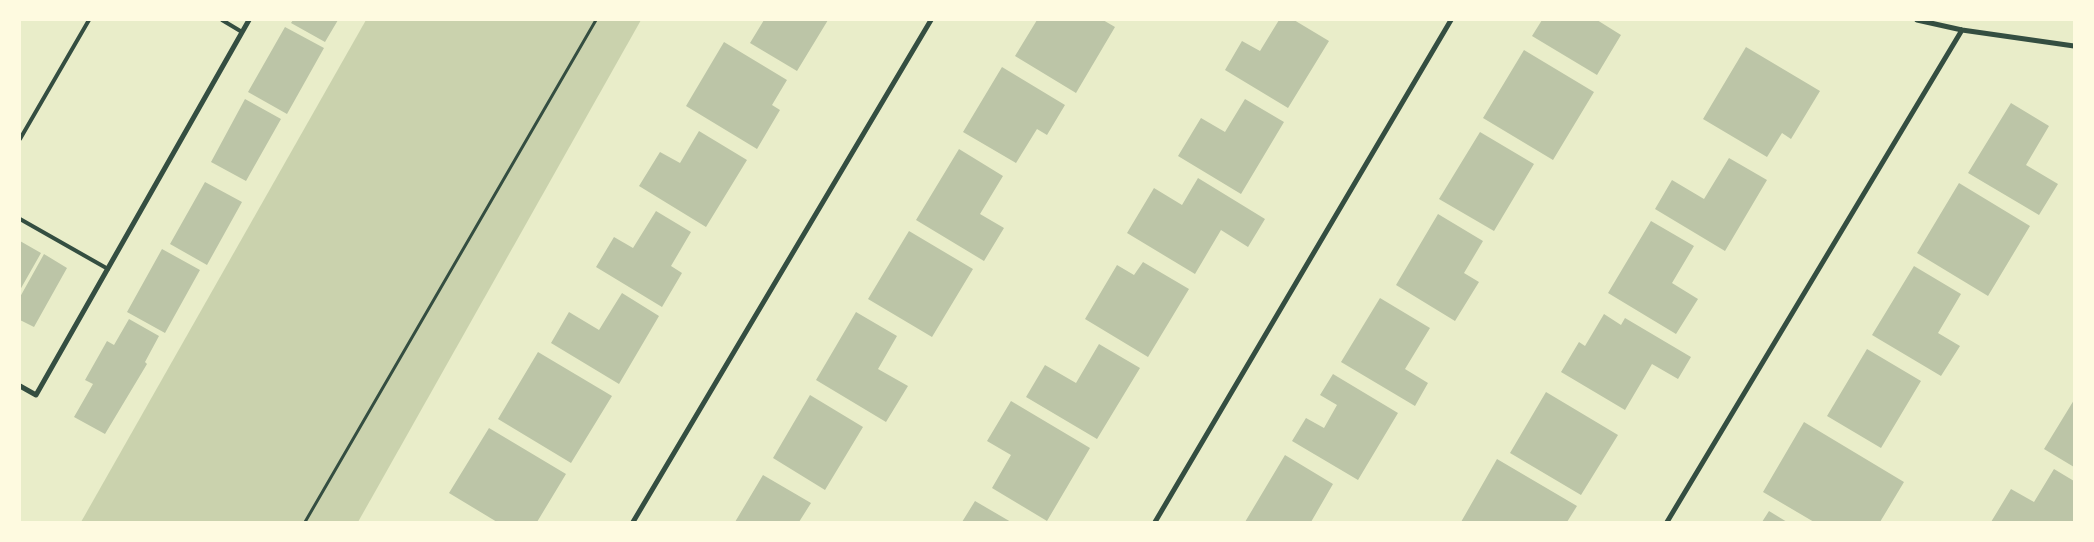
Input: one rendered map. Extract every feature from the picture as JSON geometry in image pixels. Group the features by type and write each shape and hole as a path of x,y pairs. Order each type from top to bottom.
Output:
{"street":[{"path":"20,386 36,395 249,20"},
{"path":"633,522 931,20"},
{"path":"1155,522 1451,20"},
{"path":"1917,20 1962,30 2074,46"},
{"path":"1667,522 1962,30"}],"lane":[{"path":"20,139 89,20"},
{"path":"222,20 242,32"},
{"path":"20,219 108,268"}],"path":[{"path":"305,522 596,20"}],"green space":[{"path":"366,20 641,20 358,522 81,522"}],"building":[{"path":"293,20 338,20 325,42 291,23"},
{"path":"764,20 828,20 797,71 750,43"},
{"path":"1037,20 1103,20 1115,27 1076,93 1015,56"},
{"path":"1279,20 1294,20 1329,41 1288,108 1225,70 1242,41 1260,51"},
{"path":"1542,20 1597,20 1621,35 1597,75 1532,36"},
{"path":"285,27 324,48 287,114 248,92"},
{"path":"724,42 787,80 772,105 780,110 757,149 686,106"},
{"path":"1746,47 1820,91 1791,139 1782,133 1767,157 1703,119"},
{"path":"1524,50 1594,92 1553,160 1483,118"},
{"path":"1002,67 1065,105 1047,135 1037,129 1016,163 963,132"},
{"path":"245,99 281,119 246,181 211,162"},
{"path":"1245,99 1284,122 1241,194 1178,156 1201,118 1225,132"},
{"path":"2011,103 2049,126 2026,165 2058,184 2039,215 1968,173"},
{"path":"699,131 747,160 706,227 639,186 660,152 680,163"},
{"path":"1480,132 1534,164 1494,231 1439,199"},
{"path":"959,149 1003,176 980,214 1004,228 984,261 916,220"},
{"path":"1729,158 1767,180 1725,251 1655,209 1672,180 1704,199"},
{"path":"1198,178 1265,219 1248,247 1221,230 1195,274 1127,233 1154,188 1182,205"},
{"path":"205,182 242,202 207,265 170,244"},
{"path":"1959,183 2030,226 1988,296 1917,253"},
{"path":"656,211 691,232 671,266 682,273 662,307 596,267 614,237 633,248"},
{"path":"1438,214 1483,241 1464,273 1479,282 1455,321 1396,285"},
{"path":"1651,221 1694,246 1672,283 1698,299 1676,334 1608,293"},
{"path":"909,231 973,269 932,337 868,299"},
{"path":"20,241 41,253 20,290"},
{"path":"162,249 200,270 165,333 127,312"},
{"path":"44,254 67,268 34,327 20,320 20,297"},
{"path":"1143,262 1189,289 1148,357 1085,319 1117,265 1134,275"},
{"path":"1914,266 1961,294 1938,333 1960,346 1941,376 1872,335"},
{"path":"622,293 659,316 619,384 551,343 569,312 599,330"},
{"path":"1380,298 1430,328 1405,369 1428,383 1415,406 1341,362"},
{"path":"856,312 897,336 878,369 908,386 886,422 816,380"},
{"path":"1604,314 1621,325 1625,318 1691,357 1678,379 1652,364 1625,410 1561,372 1579,342 1585,346"},
{"path":"129,319 159,336 145,362 147,364 105,434 74,417 93,384 85,380 107,341 114,345"},
{"path":"1099,344 1140,368 1097,439 1026,397 1045,365 1076,383"},
{"path":"1867,349 1921,381 1881,448 1827,416"},
{"path":"538,352 612,396 571,463 498,419"},
{"path":"1333,374 1398,413 1358,480 1292,441 1306,418 1324,428 1337,405 1320,395"},
{"path":"1546,392 1618,435 1581,495 1510,453"},
{"path":"810,395 863,427 825,490 773,458"},
{"path":"2074,400 2074,467 2044,449"},
{"path":"1011,401 1090,448 1047,521 992,488 1011,455 987,441"},
{"path":"1804,422 1904,482 1880,522 1814,522 1763,492"},
{"path":"489,428 566,474 537,522 497,522 449,493"},
{"path":"1285,455 1333,484 1311,522 1245,522"},
{"path":"1497,459 1577,506 1567,522 1461,522"},
{"path":"2054,469 2074,481 2074,522 1991,522 2011,489 2034,502"},
{"path":"763,475 811,503 799,522 735,522"},
{"path":"975,501 1011,522 962,522"},
{"path":"1769,511 1787,522 1762,522"}]}
